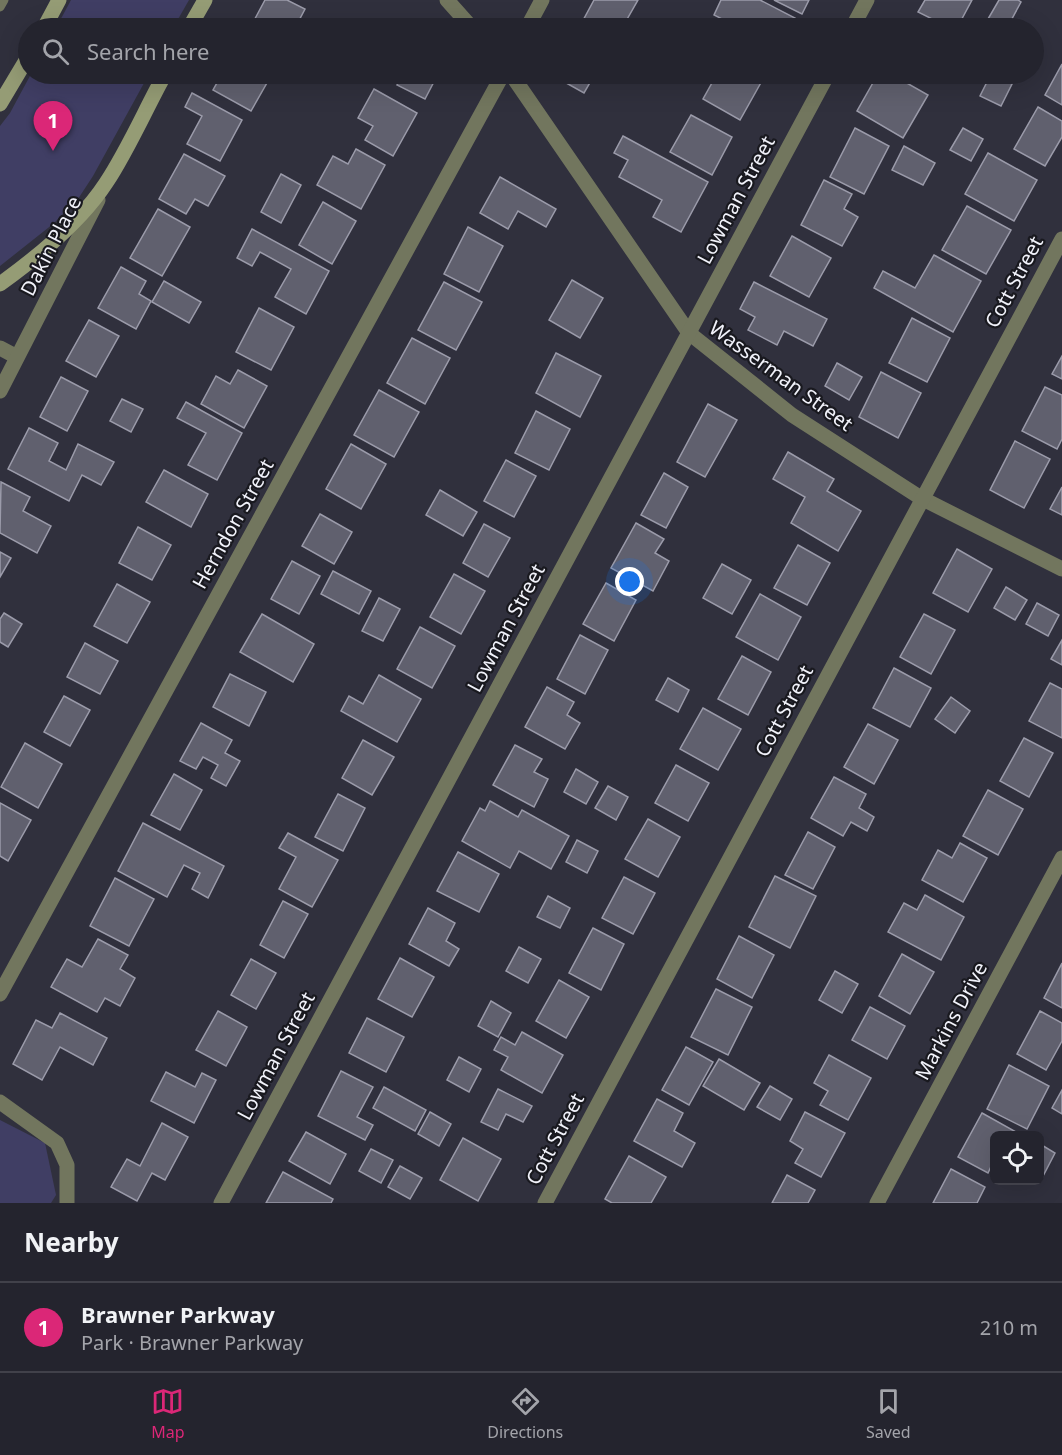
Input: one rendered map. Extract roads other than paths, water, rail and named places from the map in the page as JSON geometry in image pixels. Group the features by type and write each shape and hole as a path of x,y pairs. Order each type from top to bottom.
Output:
{"street":[{"path":"49,18 59,0"},
{"path":"195,18 205,0"},
{"path":"447,0 463,18"},
{"path":"532,18 542,0"},
{"path":"857,18 867,0"},
{"path":"0,104 18,74"},
{"path":"0,284 70,226 106,184 160,84"},
{"name":"Herndon Street","path":"0,994 498,84"},
{"name":"Wasserman Street","path":"518,84 689,333 792,415 921,498 1062,569"},
{"name":"Lowman Street","path":"221,1203 823,84"},
{"name":"Dakin Place","path":"0,391 106,184"},
{"name":"Cott Street","path":"545,1203 921,498 1062,239"},
{"path":"0,348 17,357"},
{"name":"Markins Drive","path":"877,1203 1062,858"},
{"path":"0,1102 57,1143 67,1165 67,1203"}],"lane":[{"path":"0,7 4,0"}],"place":[{"name":"Brawner Parkway","path":"53,151"}]}
